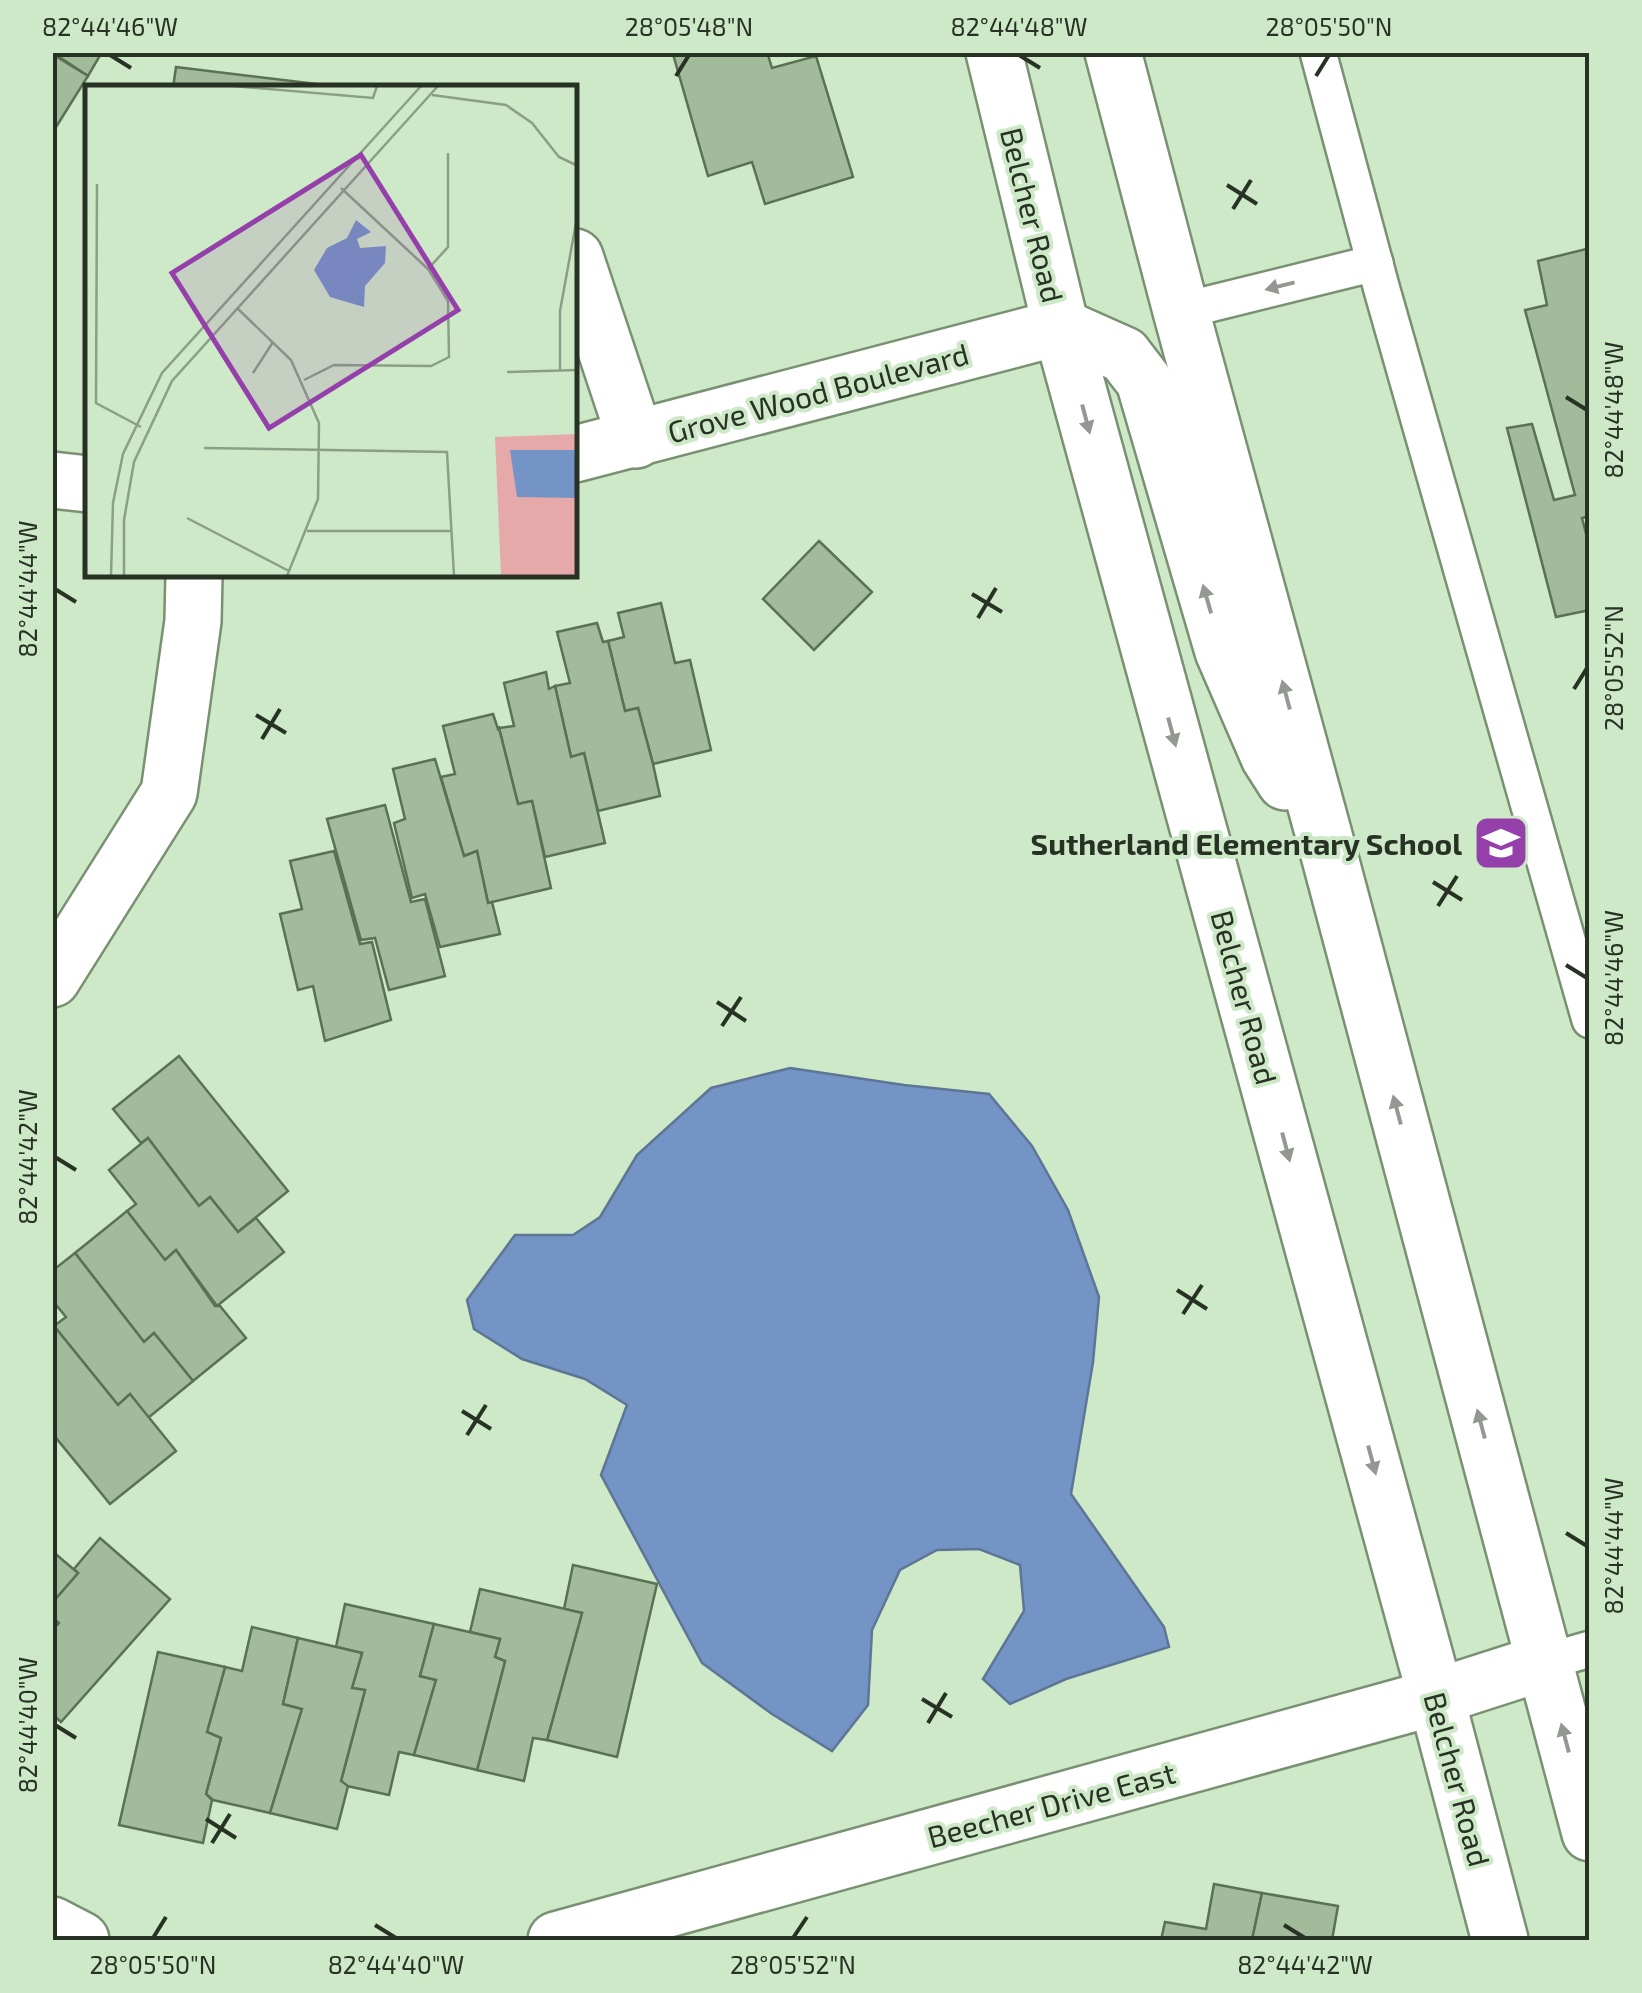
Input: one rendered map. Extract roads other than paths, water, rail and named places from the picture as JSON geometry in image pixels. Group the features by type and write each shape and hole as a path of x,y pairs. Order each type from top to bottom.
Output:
{"main road":[{"name":"Belcher Road","path":"994,52 1061,328 1500,1940"},
{"path":"1114,52 1180,311 1326,843 1567,1656 1590,1833"},
{"path":"578,267 636,440"},
{"name":"Grove Wood Boulevard","path":"578,453 1061,328"},
{"path":"1061,328 1124,355 1144,380 1223,652 1269,757 1326,843"},
{"path":"52,480 85,484"},
{"path":"52,978 170,793 194,578"},
{"name":"Beecher Drive East","path":"556,1940 1436,1697 1567,1656"},
{"path":"52,1925 82,1940"}],"lane":[{"path":"1318,52 1374,263 1590,1020"},
{"path":"1180,311 1374,263"}],"water":[{"path":"790,1068 989,1094 1032,1146 1068,1210 1099,1297 1093,1362 1071,1494 1164,1627 1169,1647 1066,1679 1010,1704 983,1679 1024,1611 1020,1565 979,1549 937,1550 900,1570 872,1630 868,1705 832,1751 702,1663 601,1475 627,1405 585,1379 522,1359 474,1329 467,1300 515,1235 573,1235 600,1217 637,1155 711,1088"}],"place":[{"name":"Sutherland Elementary School","path":"1501,843"}]}
